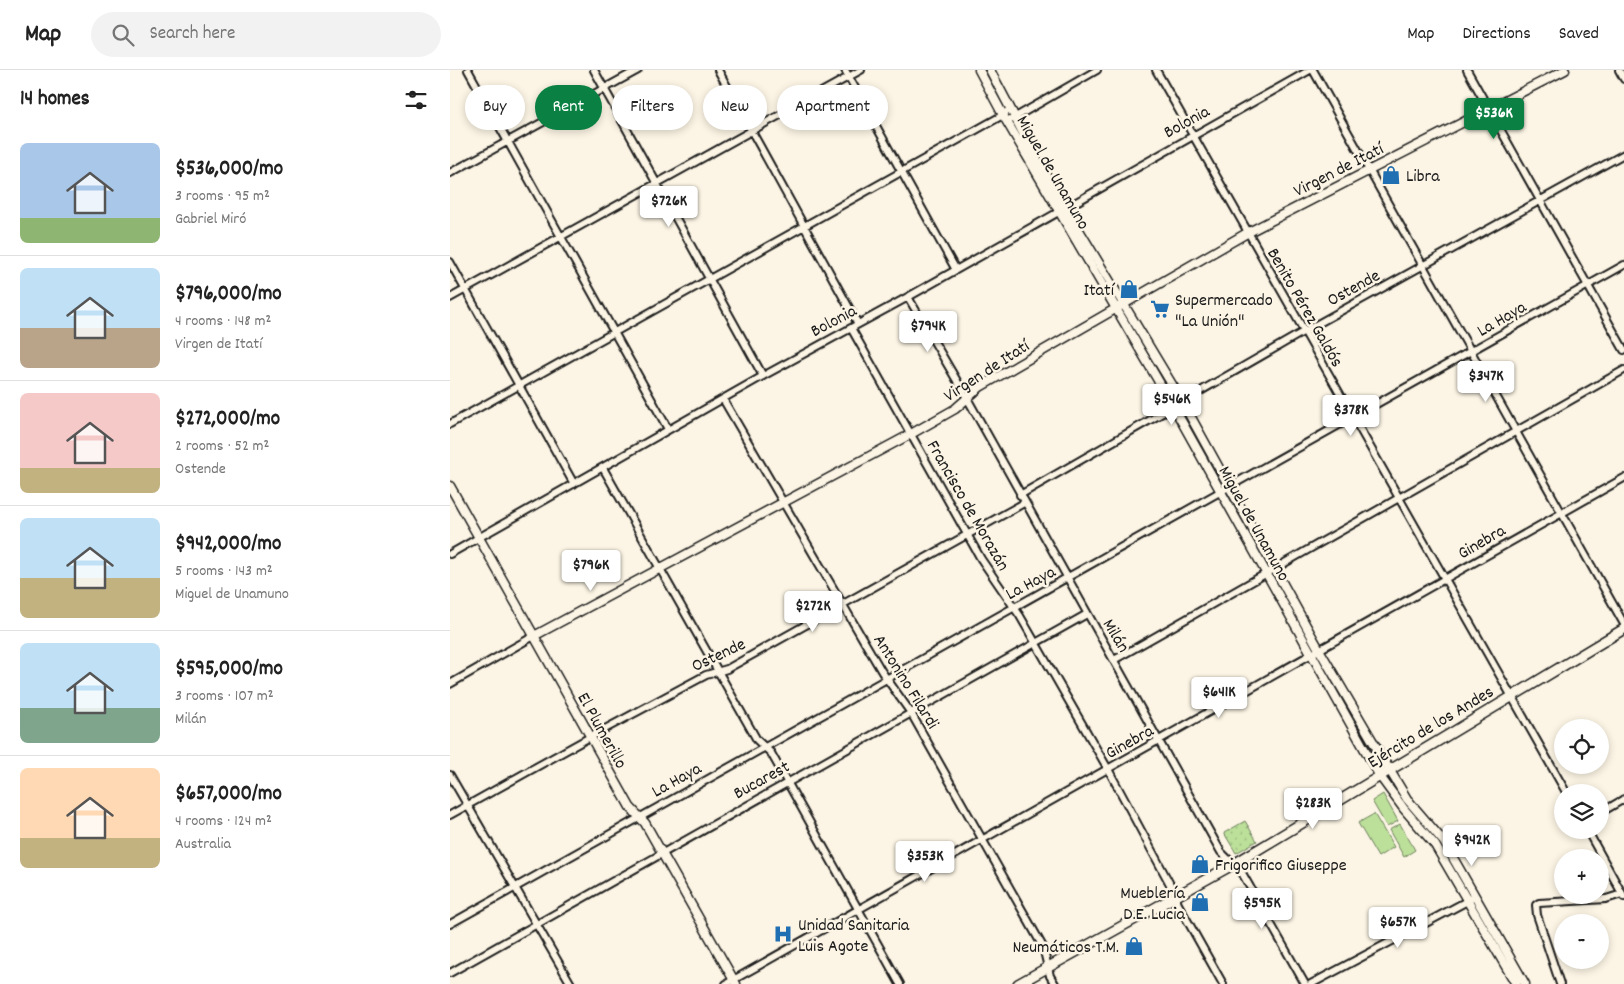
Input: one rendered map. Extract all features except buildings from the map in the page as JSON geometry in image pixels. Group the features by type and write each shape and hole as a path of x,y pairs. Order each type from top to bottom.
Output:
{"main road":[{"name":"Ejército de los Andes","path":"1018,984 1234,864 1388,769 1624,628"}],"street":[{"path":"468,70 668,430"},
{"path":"594,70 762,376"},
{"path":"450,172 638,70"},
{"path":"718,70 858,324"},
{"path":"845,70 956,270"},
{"path":"450,298 861,70"},
{"name":"Miguel de Unamuno","path":"979,70 1173,406 1379,775 1404,809 1435,845 1525,984"},
{"name":"Miguel de Unamuno","path":"990,70 1010,109 1008,118 1066,206 1182,401 1320,651 1388,769 1407,799 1444,842 1516,984"},
{"path":"450,424 902,172 1097,70"},
{"name":"Benito Pérez Galdós","path":"1156,70 1303,332 1562,784"},
{"path":"1311,70 1624,624"},
{"name":"Bolonia","path":"450,554 762,376 908,297 1193,134 1311,70"},
{"path":"1467,70 1624,350"},
{"name":"Virgen de Itatí","path":"450,684 534,636 911,434 955,409 980,388 1247,233 1565,70"},
{"path":"1619,70 1624,79"},
{"name":"Ostende","path":"1020,495 1540,198 1624,154"},
{"path":"450,262 574,484"},
{"name":"La Haya","path":"450,924 515,889 763,747 888,680 1013,608 1353,419 1624,265"},
{"name":"Milán","path":"908,297 967,398 1066,579 1114,660 1221,852 1242,873 1305,984"},
{"name":"Francisco de Morazán","path":"851,328 966,534 1036,643 1108,769 1223,984"},
{"path":"1114,660 1624,370"},
{"name":"Antonino Filardi","path":"723,399 888,680 911,713 983,838 1043,947 1048,968 1055,984"},
{"path":"603,468 757,740 770,753 900,984"},
{"name":"Ginebra","path":"726,984 734,982 858,908 1320,651 1624,478"},
{"name":"El Plumerillo","path":"450,486 630,807 645,824 662,852 734,982"},
{"name":"Ostende","path":"450,815 706,675 727,670 1024,503"},
{"name":"Bucarest","path":"450,973 1087,614"},
{"path":"450,775 571,984"},
{"path":"1609,808 1624,799"},
{"path":"1560,984 1537,915 1536,905 1539,903 1606,899 1623,896 1592,839"},
{"path":"1311,984 1471,898"}],"green space":[{"path":"1383,794 1398,821 1387,827 1372,801"},
{"path":"1374,814 1394,847 1378,857 1358,823"},
{"path":"1245,821 1257,841 1236,853 1224,833"},
{"path":"1400,824 1415,850 1404,857 1389,830"}],"place":[{"name":"Libra","path":"1391,175"},
{"name":"Itatí","path":"1129,289"},
{"name":"Supermercado \"La Unión\"","path":"1160,309"},
{"name":"Frigorifico Giuseppe","path":"1200,864"},
{"name":"Mueblería D.E. Lucia","path":"1200,902"},
{"name":"Unidad Sanitaria Luis Agote","path":"783,934"},
{"name":"Neumáticos T.M.","path":"1134,946"}]}
